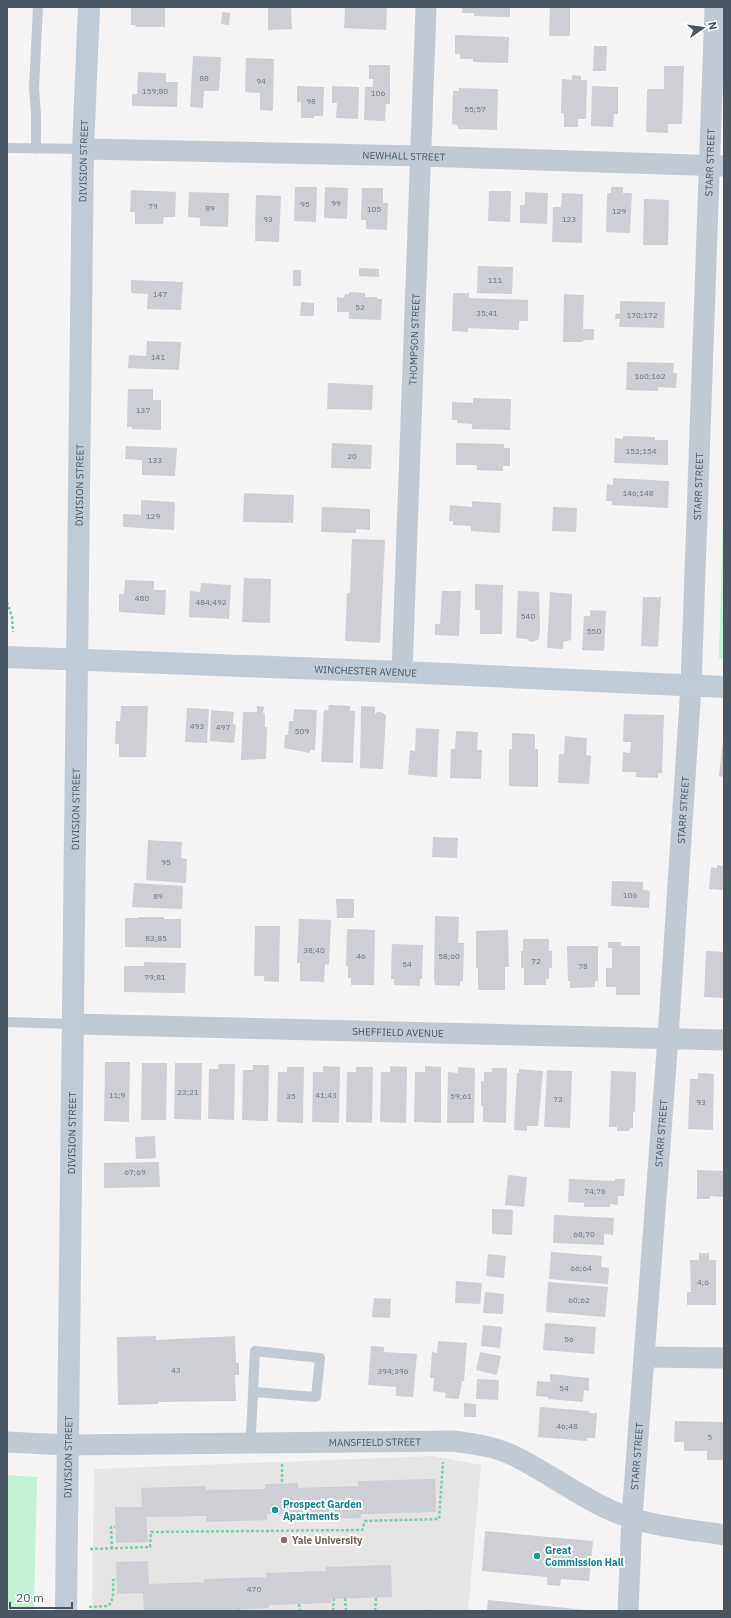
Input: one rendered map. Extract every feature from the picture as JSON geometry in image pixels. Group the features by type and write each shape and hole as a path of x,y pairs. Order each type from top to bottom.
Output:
{"main road":[{"name":"DIVISION STREET","path":"66,1611 83,149 89,7"},
{"name":"WINCHESTER AVENUE","path":"7,657 402,672 724,688"}],"street":[{"name":"THOMPSON STREET","path":"402,672 426,7"},
{"name":"STARR STREET","path":"628,1611 632,1518 668,1038 691,686 716,166 715,7"},
{"name":"NEWHALL STREET","path":"83,149 421,156 716,166"},
{"name":"SHEFFIELD AVENUE","path":"72,1024 724,1040"},
{"path":"644,1357 724,1358"},
{"name":"MANSFIELD STREET","path":"7,1442 67,1445 453,1441 486,1446 519,1458 554,1480 609,1510 632,1518 724,1535"}],"lane":[{"path":"36,149 34,88 38,7"},
{"path":"7,148 83,149"},
{"path":"7,1022 72,1024"},
{"path":"250,1443 255,1351 320,1358 316,1397 253,1392"}],"path":[{"path":"7,602 12,617 13,632"},
{"path":"90,1549 150,1547 151,1532 362,1530 365,1521 439,1519 444,1462"},
{"path":"282,1463 282,1484"},
{"path":"112,1549 111,1527 115,1526"},
{"path":"89,1607 108,1606 112,1602 113,1597 113,1580 117,1580"},
{"path":"345,1598 346,1611"},
{"path":"375,1611 376,1598"},
{"path":"333,1611 334,1599"},
{"path":"299,1604 300,1611"},
{"path":"424,1611 433,1611"}],"shaded area":[{"name":"Yale University","path":"434,1456 481,1465 468,1611 92,1611 94,1469"}],"green space":[{"path":"724,517 724,659 719,658"},
{"path":"7,1475 37,1477 34,1611 7,1611"}],"building":[{"path":"131,7 165,7 165,27 135,27 136,25 131,25"},
{"path":"268,7 291,7 292,29 268,30"},
{"path":"345,7 387,7 386,30 344,28"},
{"path":"462,7 510,7 510,17 474,16 474,13 462,13"},
{"path":"550,7 570,7 570,36 549,36"},
{"path":"222,12 230,13 229,25 221,24"},
{"path":"455,35 509,37 508,63 473,62 473,59 460,59 460,54 455,54"},
{"path":"594,46 607,46 606,71 593,71"},
{"path":"193,56 221,57 219,91 204,91 203,108 190,107"},
{"path":"246,58 274,59 273,111 260,110 260,93 245,92"},
{"path":"369,65 390,65 390,104 386,104 385,121 364,120 365,87 373,87 373,79 369,79"},
{"path":"664,66 684,66 682,124 668,124 668,133 646,132 647,89 664,89"},
{"path":"138,72 166,73 166,82 178,82 177,107 132,106 132,94 137,94"},
{"path":"572,75 581,76 581,80 587,80 586,119 578,119 578,127 564,127 564,113 561,113 562,79 572,80"},
{"path":"297,86 324,87 323,116 301,118 301,102 297,102"},
{"path":"332,86 359,87 358,119 336,118 337,103 332,103"},
{"path":"592,86 618,87 618,114 614,114 613,127 591,126"},
{"path":"459,88 498,89 497,130 458,129 458,125 452,124 453,91 459,91"},
{"path":"295,187 317,187 316,222 294,221"},
{"path":"325,187 348,188 347,219 324,218"},
{"path":"611,187 623,187 623,193 632,193 630,233 606,232 607,193 611,193"},
{"path":"362,188 383,188 383,203 388,203 387,230 366,229 366,220 361,220"},
{"path":"131,190 176,192 175,217 164,217 163,224 135,224 135,212 130,212"},
{"path":"489,191 511,191 510,222 488,221"},
{"path":"189,192 229,193 228,227 200,226 200,218 188,217"},
{"path":"525,192 548,193 547,224 520,223 520,205 525,205"},
{"path":"562,193 583,194 582,243 552,242 553,207 561,207"},
{"path":"256,195 281,196 279,242 255,241"},
{"path":"644,199 669,200 668,245 643,245"},
{"path":"478,266 513,267 512,294 477,293"},
{"path":"359,268 379,269 379,277 359,276"},
{"path":"293,270 301,270 301,286 293,286"},
{"path":"131,280 183,282 181,310 147,309 148,294 131,293"},
{"path":"349,292 365,293 365,297 377,297 377,299 382,299 381,320 349,319 349,312 337,312 337,297 344,298 345,294 349,294"},
{"path":"453,293 469,293 469,298 528,300 528,321 519,321 519,330 468,328 468,332 452,331"},
{"path":"564,294 584,295 583,329 594,329 594,340 584,340 582,342 563,342"},
{"path":"620,301 665,302 664,328 619,327 620,319 615,319 616,313 620,314"},
{"path":"301,302 314,303 314,316 300,316"},
{"path":"147,341 181,342 179,370 128,368 129,355 146,356"},
{"path":"627,362 674,363 673,373 677,373 676,388 658,387 658,391 626,390"},
{"path":"328,383 373,385 372,410 327,409"},
{"path":"128,389 153,389 153,400 161,400 161,430 132,429 132,427 127,427"},
{"path":"473,398 511,399 510,430 472,429 472,424 457,423 457,420 452,420 452,402 473,403"},
{"path":"623,436 655,437 655,440 668,440 668,465 614,463 615,438 623,439"},
{"path":"332,443 372,445 371,469 331,468"},
{"path":"456,443 504,444 504,448 510,448 510,466 503,466 503,471 477,470 477,465 456,465"},
{"path":"126,446 177,448 175,476 142,475 142,460 125,459"},
{"path":"613,478 669,481 668,508 612,505 612,501 606,501 607,484 613,485"},
{"path":"244,493 294,495 293,523 243,522"},
{"path":"141,500 175,502 174,530 123,527 123,514 141,515"},
{"path":"472,501 501,503 500,533 471,531 471,526 453,525 453,521 449,521 450,505 472,507"},
{"path":"322,507 370,509 370,530 356,529 356,533 321,532"},
{"path":"553,507 577,508 576,532 552,531"},
{"path":"352,539 385,540 380,643 345,641 347,593 350,593"},
{"path":"244,578 271,579 270,623 242,622"},
{"path":"125,580 154,581 154,590 166,590 165,615 119,612 119,594 124,594"},
{"path":"201,583 231,585 229,619 189,617 190,591 200,592"},
{"path":"475,584 503,585 502,634 480,634 480,610 475,610"},
{"path":"442,591 461,591 459,636 435,635 435,624 440,624"},
{"path":"518,591 539,592 539,639 533,642 527,639 516,638"},
{"path":"550,592 572,594 571,640 563,642 563,649 547,648"},
{"path":"643,597 661,597 658,647 641,646"},
{"path":"590,610 606,611 604,651 582,650 584,616 590,616"},
{"path":"329,705 350,706 350,711 355,711 353,763 321,762 324,710 328,710"},
{"path":"121,706 148,706 146,757 119,757 119,744 115,744 116,721 120,721"},
{"path":"257,706 264,707 263,713 265,713 265,727 267,727 266,759 241,760 243,712 257,712"},
{"path":"361,706 375,707 375,714 377,712 381,712 386,715 383,769 360,768"},
{"path":"187,708 209,709 207,743 185,742"},
{"path":"294,709 317,710 315,750 310,750 310,753 284,748 285,735 288,735 289,721 293,721"},
{"path":"211,710 234,712 233,724 236,725 234,743 210,741"},
{"path":"624,714 664,715 662,773 658,773 658,778 636,777 636,772 622,772 623,752 630,753 631,742 623,742"},
{"path":"416,728 439,729 437,777 408,775 410,750 415,751"},
{"path":"456,731 478,732 477,750 482,750 481,779 450,778 451,749 455,749"},
{"path":"512,733 535,734 535,749 538,749 538,787 509,786 509,749 512,749"},
{"path":"565,736 587,738 586,755 591,756 589,784 558,783 559,754 564,754"},
{"path":"724,741 724,777 719,776"},
{"path":"433,837 458,838 457,858 432,857"},
{"path":"148,840 182,842 181,858 187,859 186,883 146,880"},
{"path":"717,865 724,866 724,890 709,889 711,867 717,868"},
{"path":"612,881 643,882 643,890 650,891 649,908 611,906"},
{"path":"134,883 183,886 182,909 132,907"},
{"path":"336,899 354,899 354,918 337,918"},
{"path":"435,916 459,917 458,943 464,943 463,981 460,981 460,986 435,985"},
{"path":"164,917 164,919 181,919 181,948 125,947 125,918"},
{"path":"299,919 331,920 329,965 325,964 324,982 300,981 300,963 297,963"},
{"path":"255,926 280,926 279,982 264,981 264,976 254,976"},
{"path":"347,929 375,930 374,985 351,985 351,978 348,978 348,966 346,966"},
{"path":"508,930 509,967 505,967 505,990 478,990 478,968 476,968 476,931"},
{"path":"523,939 549,939 549,951 552,951 552,968 549,968 549,979 546,979 546,985 524,985 524,968 521,968"},
{"path":"608,942 621,942 621,946 640,946 640,995 616,995 616,987 606,987 606,968 612,968 612,948 608,948"},
{"path":"392,944 423,945 422,979 420,979 420,986 394,985 394,979 391,979"},
{"path":"567,946 598,946 598,981 595,981 595,987 570,988 570,981 568,981"},
{"path":"706,951 724,952 724,998 704,997"},
{"path":"144,962 186,963 185,993 124,992 124,966 144,966"},
{"path":"105,1062 130,1062 129,1122 104,1121"},
{"path":"142,1063 167,1063 166,1120 141,1120"},
{"path":"175,1063 202,1063 201,1120 174,1119"},
{"path":"219,1064 235,1064 234,1120 208,1119 209,1069 218,1069"},
{"path":"253,1065 269,1065 268,1121 242,1120 243,1070 253,1070"},
{"path":"323,1066 340,1067 339,1123 312,1122 313,1072 323,1072"},
{"path":"390,1066 407,1067 406,1123 380,1122 381,1072 390,1072"},
{"path":"425,1066 441,1067 441,1123 414,1122 415,1072 425,1072"},
{"path":"287,1067 304,1067 303,1123 277,1122 278,1072 287,1072"},
{"path":"356,1067 373,1067 372,1123 346,1122 347,1072 356,1072"},
{"path":"458,1067 475,1068 474,1123 447,1123 448,1072 458,1073"},
{"path":"492,1068 507,1068 506,1123 483,1122 483,1106 481,1106 481,1081 484,1081 484,1072 492,1072"},
{"path":"519,1069 543,1071 538,1126 527,1126 527,1131 514,1130 517,1073 519,1073"},
{"path":"547,1070 572,1071 570,1128 544,1127"},
{"path":"611,1071 636,1072 635,1112 633,1112 633,1128 630,1128 629,1131 617,1131 617,1127 609,1127"},
{"path":"698,1073 714,1074 713,1130 688,1129 690,1079 698,1079"},
{"path":"155,1136 156,1158 136,1159 135,1137"},
{"path":"159,1162 160,1187 104,1188 104,1163"},
{"path":"697,1170 724,1171 724,1197 710,1196 710,1199 697,1199"},
{"path":"508,1175 527,1177 524,1207 505,1205"},
{"path":"569,1179 615,1181 615,1179 625,1179 624,1196 618,1196 618,1205 610,1204 610,1207 584,1207 584,1203 568,1202"},
{"path":"492,1209 513,1210 512,1235 492,1234"},
{"path":"554,1215 614,1218 613,1235 604,1234 604,1245 553,1243"},
{"path":"551,1252 602,1256 601,1267 609,1268 608,1284 549,1279"},
{"path":"699,1253 709,1253 709,1260 716,1260 716,1305 687,1305 687,1292 691,1292 690,1260 699,1260"},
{"path":"488,1254 506,1256 504,1278 486,1276"},
{"path":"456,1281 482,1283 480,1304 455,1303"},
{"path":"548,1282 608,1287 605,1317 546,1312"},
{"path":"485,1292 504,1294 503,1314 483,1313"},
{"path":"374,1298 391,1299 390,1318 372,1317"},
{"path":"545,1323 596,1327 594,1354 543,1350"},
{"path":"483,1325 502,1327 500,1348 481,1346"},
{"path":"156,1336 156,1340 235,1336 236,1363 239,1363 239,1375 235,1375 236,1401 158,1402 158,1404 118,1405 117,1337"},
{"path":"438,1341 467,1343 464,1381 462,1381 459,1399 445,1398 446,1393 433,1391 434,1378 430,1378 432,1352 437,1353"},
{"path":"371,1346 384,1347 384,1352 417,1354 413,1397 396,1396 396,1387 368,1385"},
{"path":"480,1352 501,1356 497,1375 476,1370"},
{"path":"550,1374 589,1378 589,1391 584,1390 583,1402 548,1399 548,1397 536,1396 537,1381 550,1382"},
{"path":"477,1379 499,1380 498,1400 476,1399"},
{"path":"464,1403 476,1404 476,1417 464,1417"},
{"path":"540,1407 597,1413 595,1438 587,1438 587,1441 538,1437"},
{"path":"675,1421 724,1422 724,1460 707,1460 707,1451 684,1451 684,1442 674,1442"},
{"name":"Prospect Garden Apartments","path":"435,1479 436,1512 361,1514 361,1518 299,1520 299,1514 267,1514 267,1520 206,1522 207,1516 146,1517 148,1542 116,1543 115,1507 142,1507 141,1488 205,1486 206,1490 265,1489 265,1484 298,1483 298,1488 358,1486 358,1481"},
{"name":"Great Commission Hall","path":"485,1531 593,1541 589,1581 561,1579 560,1586 547,1585 547,1577 482,1571"},
{"path":"148,1561 149,1584 204,1582 204,1579 266,1577 266,1573 326,1571 326,1567 391,1565 392,1597 331,1599 332,1603 269,1605 269,1608 207,1611 144,1611 143,1593 117,1594 116,1562"},
{"path":"488,1600 586,1610 586,1611 487,1611"}],"place":[{"name":"Prospect Garden Apartments","path":"275,1510"},
{"name":"Yale University","path":"284,1540"},
{"name":"Great Commission Hall","path":"537,1556"}]}
